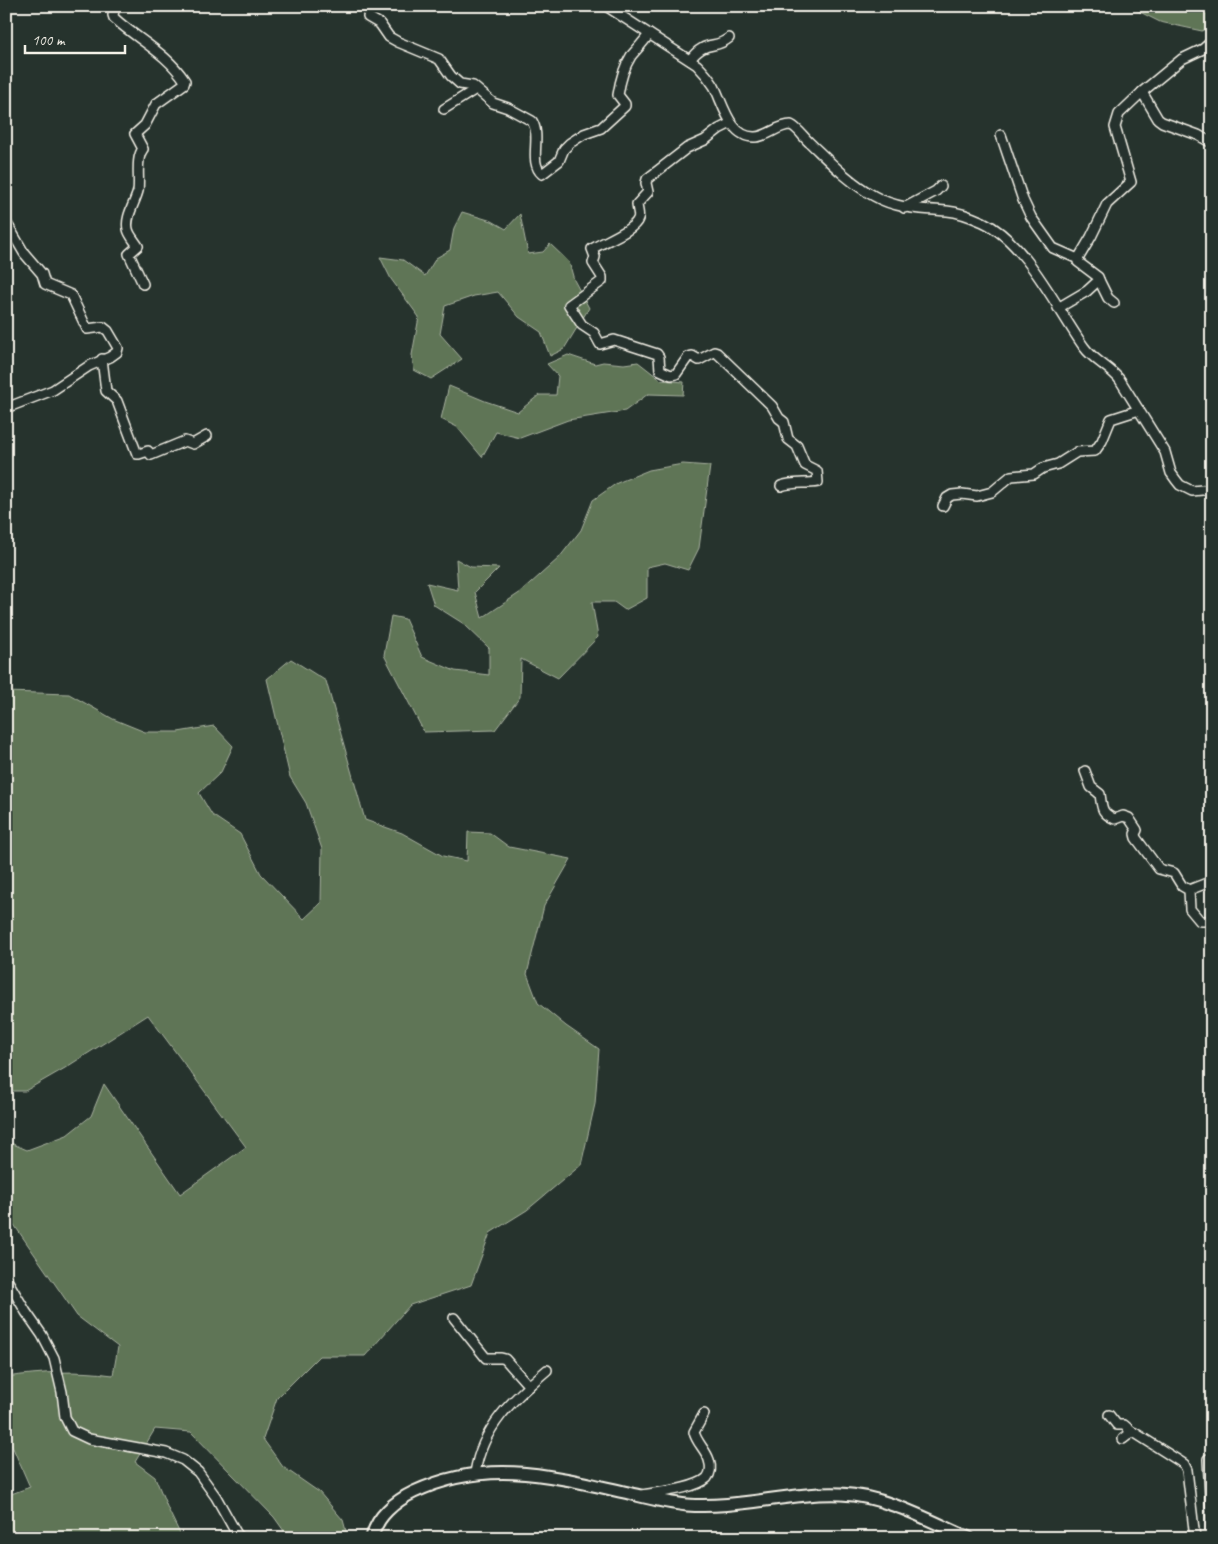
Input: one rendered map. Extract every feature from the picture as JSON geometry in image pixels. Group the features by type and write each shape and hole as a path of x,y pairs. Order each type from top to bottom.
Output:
{"main road":[{"path":"372,1538 378,1522 385,1513 408,1495 446,1479 475,1473 509,1471 558,1477 676,1504 707,1506 803,1496 844,1494 891,1504 969,1538"}],"street":[{"path":"115,6 114,18 176,67 184,81 184,84 156,104 145,125 134,134 143,149 138,157 140,175 138,191 128,220 128,228 138,246 129,254 144,284"},
{"path":"606,6 690,60 706,74 731,123 744,136 755,137 784,125 794,127 851,180 873,196 904,208 961,213 1000,232 1012,242 1038,276 1085,348 1116,374 1165,452 1171,473 1180,485 1192,491 1212,489"},
{"path":"368,17 380,24 389,37 439,60 451,76 460,84 473,86 493,103 508,108 532,121 537,136 536,161 542,174 559,161 564,149 570,143 584,134 601,128 625,106 618,94 625,67 649,34"},
{"path":"690,60 702,48 723,43 729,38"},
{"path":"1078,259 1107,204 1131,182 1115,127 1119,114 1142,92 1182,60 1212,41"},
{"path":"444,109 476,88"},
{"path":"1142,92 1158,119 1162,122 1174,128 1198,135 1212,143"},
{"path":"731,123 719,129 705,140 686,148 647,179 648,192 637,204 639,217 635,224 592,250 595,257 593,263 602,277 602,281 569,305 582,325 594,333 600,344 614,340 657,354 660,370 671,375 676,374 688,357 692,356 700,360 714,352 717,353 770,404 784,422 788,439 797,446 805,465 817,471 818,482 781,486"},
{"path":"1002,135 1023,200 1032,217 1053,248 1078,259 1078,262 1098,277 1108,298 1114,303"},
{"path":"904,208 936,191 941,186"},
{"path":"6,222 24,253 42,274 45,284 71,295 88,330 103,327 108,331 118,348 117,352 110,357 102,359 53,390 6,408"},
{"path":"1058,308 1087,291 1099,280"},
{"path":"102,359 106,391 116,401 138,454 148,451 151,455 185,441 193,444 207,436"},
{"path":"943,506 947,498 952,495 977,496 992,492 1011,476 1034,474 1043,468 1058,464 1077,452 1095,451 1102,441 1111,419 1139,410"},
{"path":"1085,771 1092,787 1099,792 1101,807 1106,814 1115,819 1123,816 1129,818 1137,830 1136,838 1159,869 1174,873 1182,886 1189,890"},
{"path":"1189,890 1212,881"},
{"path":"1189,890 1191,910 1200,920 1212,921"},
{"path":"6,1278 42,1335 54,1358 62,1392 65,1417 72,1431 89,1439 166,1453 183,1460 198,1472 216,1497 239,1538"},
{"path":"454,1318 486,1358 503,1358 529,1386"},
{"path":"475,1473 477,1458 487,1434 501,1414 548,1370"},
{"path":"639,1496 700,1483 708,1477 711,1468 709,1460 694,1432 704,1414"},
{"path":"1109,1415 1117,1425 1124,1426 1184,1464 1186,1467 1195,1538"},
{"path":"1124,1439 1132,1432"},
{"path":"1208,1459 1212,1534"}],"green space":[{"path":"1128,6 1212,6 1212,24 1202,31 1160,22"},
{"path":"462,212 492,221 506,229 520,214 528,254 543,252 550,244 569,262 574,280 589,308 564,349 550,356 541,332 519,317 498,292 474,296 445,306 440,334 462,359 431,379 414,370 412,355 419,317 391,279 380,257 403,260 425,276 436,258 450,250 454,228"},
{"path":"568,355 595,364 603,362 624,364 638,362 661,380 684,382 683,395 648,394 625,411 568,420 520,438 496,432 482,457 457,427 441,419 449,386 518,412 539,395 556,395 558,376 547,364"},
{"path":"683,464 710,466 699,548 688,570 665,563 647,567 647,598 625,610 614,602 592,602 598,637 558,678 521,659 520,697 495,730 424,732 384,655 391,616 405,619 422,657 455,671 489,675 489,648 464,624 434,605 427,583 458,590 456,559 471,567 499,568 475,592 482,618 521,592 559,558 581,530 593,500 617,483 649,470"},
{"path":"291,659 326,681 365,820 402,833 443,856 467,861 468,832 490,833 509,847 571,859 544,906 527,974 538,1003 566,1026 599,1049 595,1104 581,1165 527,1210 490,1233 471,1285 410,1305 365,1356 319,1356 277,1398 263,1439 283,1467 319,1492 343,1520 348,1538 289,1538 274,1517 191,1432 155,1429 135,1462 155,1477 182,1538 6,1538 6,1496 30,1487 6,1432 6,1377 60,1372 113,1375 118,1347 77,1316 6,1213 6,1141 27,1150 67,1135 91,1116 104,1084 180,1194 246,1147 148,1015 25,1091 6,1091 6,692 69,694 113,719 145,732 178,732 214,726 233,746 221,772 199,793 212,815 240,834 261,874 304,919 321,903 322,849 306,803 290,777 267,679"}]}
